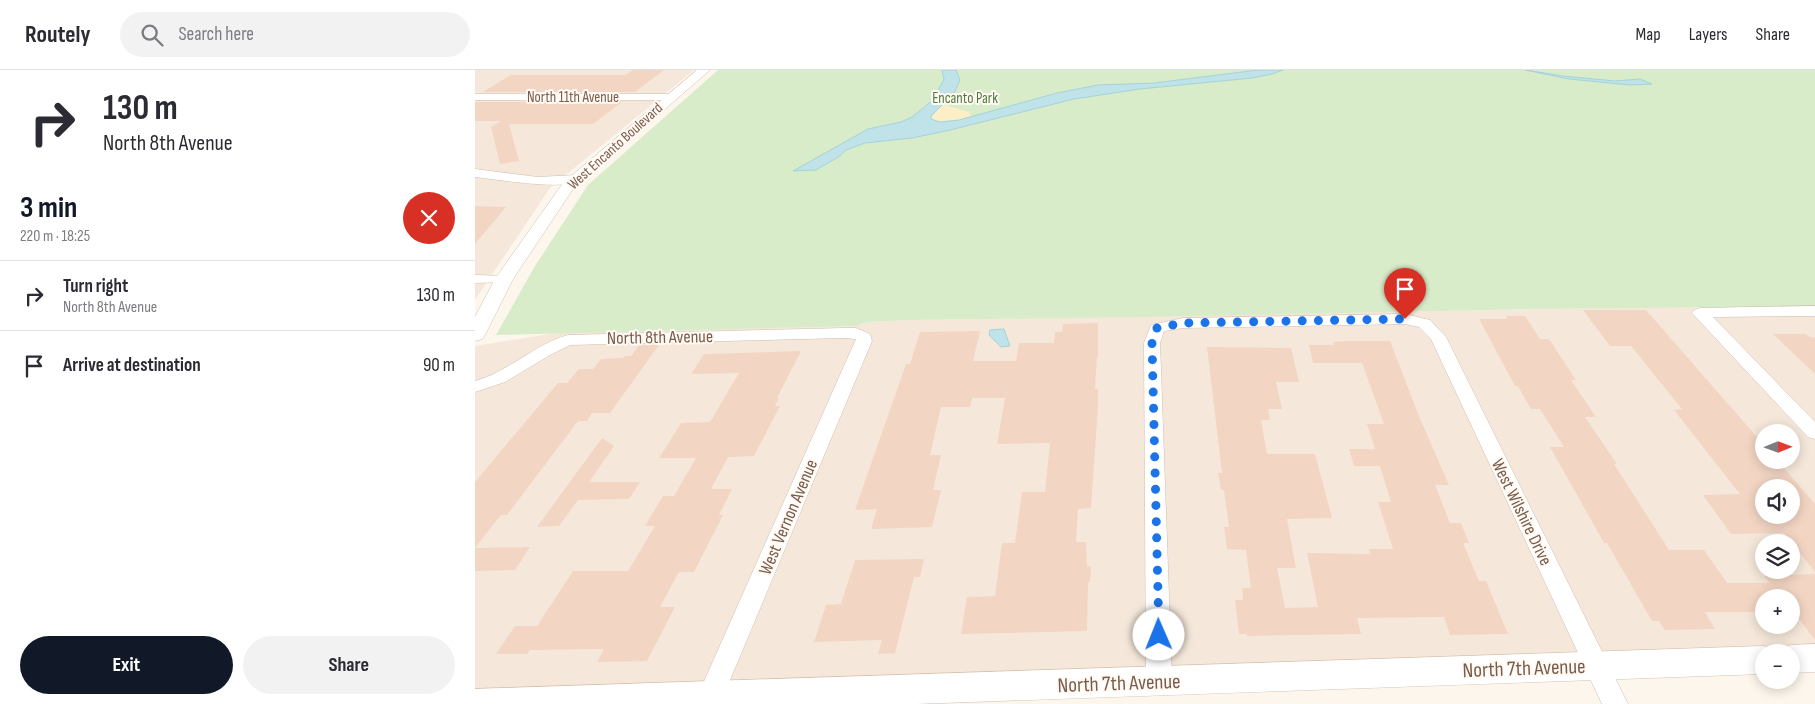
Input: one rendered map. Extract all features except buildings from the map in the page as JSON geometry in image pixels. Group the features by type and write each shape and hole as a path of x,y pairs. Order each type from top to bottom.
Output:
{"main road":[{"path":"1800,659 1815,658"},
{"name":"North 7th Avenue","path":"475,704 709,700 1159,681 1755,660"}],"street":[{"name":"West Encanto Boulevard","path":"475,335 504,279 560,196 576,179 704,70"},
{"name":"North 11th Avenue","path":"475,97 670,97"},
{"path":"475,173 538,181 576,179"},
{"path":"475,279 504,279"},
{"path":"1815,311 1700,313 1815,433"},
{"name":"West Wilshire Drive","path":"1159,681 1152,343 1157,328 1183,323 1405,319 1424,323 1438,337 1615,704"},
{"name":"North 8th Avenue","path":"475,387 491,382 548,347 568,340 856,333"},
{"name":"West Vernon Avenue","path":"709,700 864,341 864,337 856,333"}],"shaded area":[{"path":"475,70 694,70 550,188 475,300"},
{"path":"1664,307 1815,310 1815,658 1800,654 1800,644 1755,644 1755,652 475,704 475,346 562,332 856,326 867,322"}],"green space":[{"name":"Encanto Park","path":"718,70 1815,70 1815,306 910,320 867,322 856,326 496,335 535,266 588,185"}],"sand":[{"path":"942,104 969,112 972,117 945,122 931,118"}],"water":[{"path":"942,70 956,70 960,80 953,96 931,116 931,119 940,122 959,120 1057,93 1098,85 1154,83 1258,70 1283,70 1252,78 1140,89 1074,99 946,131 912,138 865,143 846,150 840,156 816,170 793,171 868,129 901,122 912,117 933,100 944,79"},
{"path":"1525,70 1615,81 1640,79 1652,84 1630,85 1569,79"},
{"path":"1004,329 1010,346 1001,347 989,335 990,330"}],"route":[{"path":"1159,635 1152,343 1157,328 1183,323 1405,319"}]}
